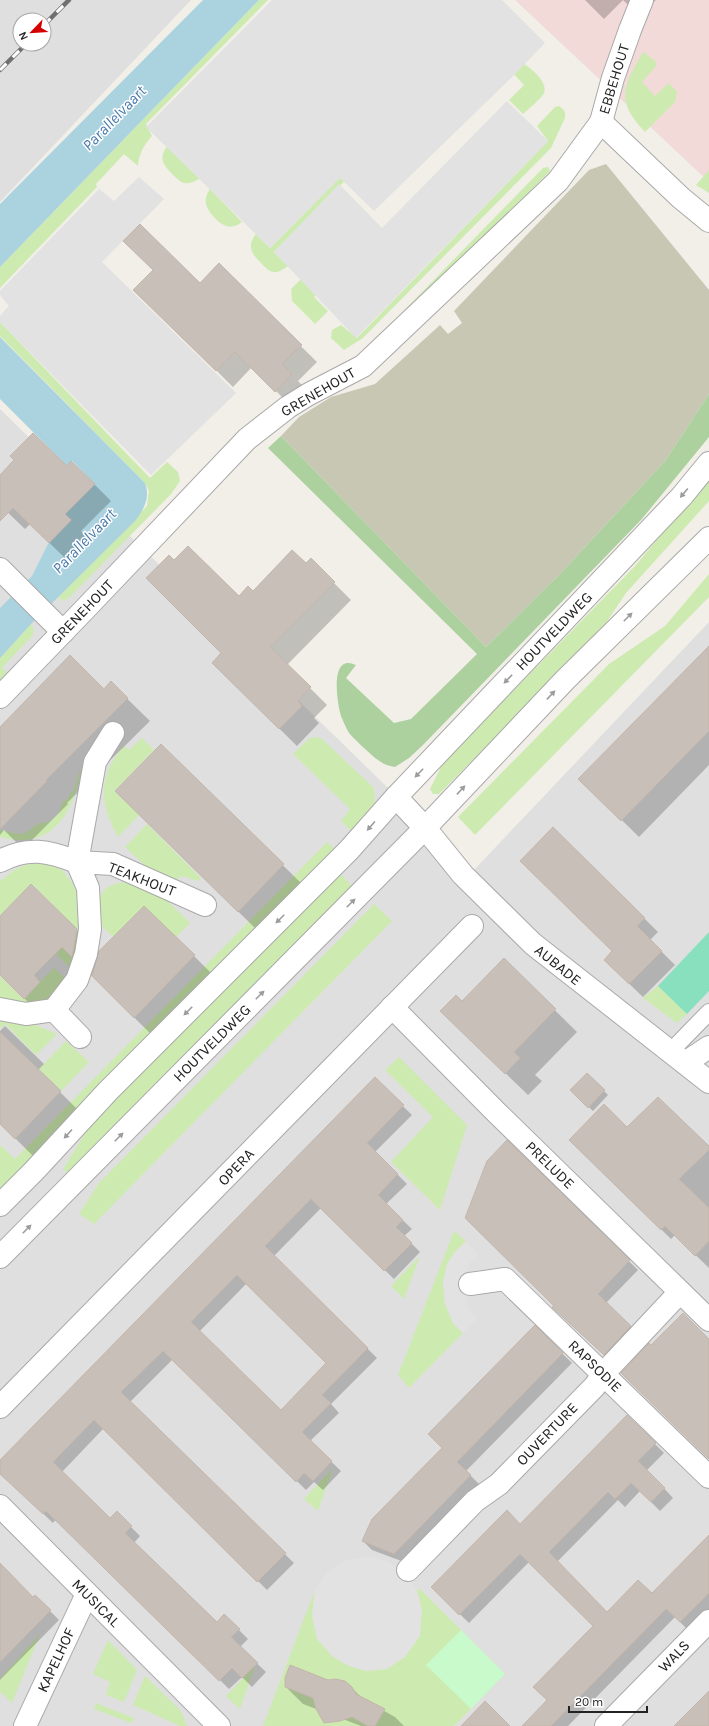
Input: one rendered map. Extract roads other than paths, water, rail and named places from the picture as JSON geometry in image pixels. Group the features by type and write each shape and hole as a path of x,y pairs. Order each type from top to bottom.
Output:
{"street":[{"name":"EBBEHOUT","path":"642,0 613,78 601,122 681,198 709,221"},
{"name":"GRENEHOUT","path":"0,697 56,626 247,439 288,407 309,394 363,366 379,352 558,181 601,122"},
{"name":"EBBEHOUT","path":"681,198 709,234"},
{"path":"681,198 709,207"},
{"name":"HOUTVELDWEG","path":"0,1205 34,1171 108,1091 349,850 396,797 682,496 709,463"},
{"name":"HOUTVELDWEG","path":"0,1257 425,828 566,680 709,538"},
{"path":"7,576 56,626"},
{"path":"77,862 96,762 113,733"},
{"path":"396,797 425,828"},
{"name":"AUBADE","path":"425,828 455,866 491,904 533,944 709,1082"},
{"name":"TEAKHOUT","path":"0,861 17,854 36,851 58,855 77,862 113,864 205,905"},
{"name":"TEAKHOUT","path":"54,1010 77,980 86,954 90,929 88,888 77,862"},
{"name":"OPERA","path":"0,1407 472,926"},
{"name":"PRELUDE","path":"392,1007 496,1112 709,1320"},
{"path":"0,1009 26,1014 54,1010 80,1038"},
{"path":"677,1057 709,1047"},
{"name":"RAPSODIE","path":"470,1284 505,1279 709,1477"},
{"name":"OUVERTURE","path":"408,1570 474,1501 499,1484 595,1386 603,1374 680,1292"},
{"name":"MUSICAL","path":"0,1506 219,1726"},
{"name":"KAPELHOF","path":"25,1726 87,1594"},
{"name":"WALS","path":"606,1726 709,1621"},
{"name":"MUSICAL","path":"193,1700 206,1726"}],"lane":[{"path":"677,1057 709,1012"}],"water":[{"name":"Parallelvaart","path":"203,0 259,0 0,267 0,204"},
{"name":"Parallelvaart","path":"0,337 145,483 147,498 142,511 136,520 31,624 0,658 0,608 32,576 48,544 72,520 65,514 95,484 72,461 67,466 0,399"}],"railway":[{"path":"52,17 69,0"},
{"path":"0,70 18,52"}]}
